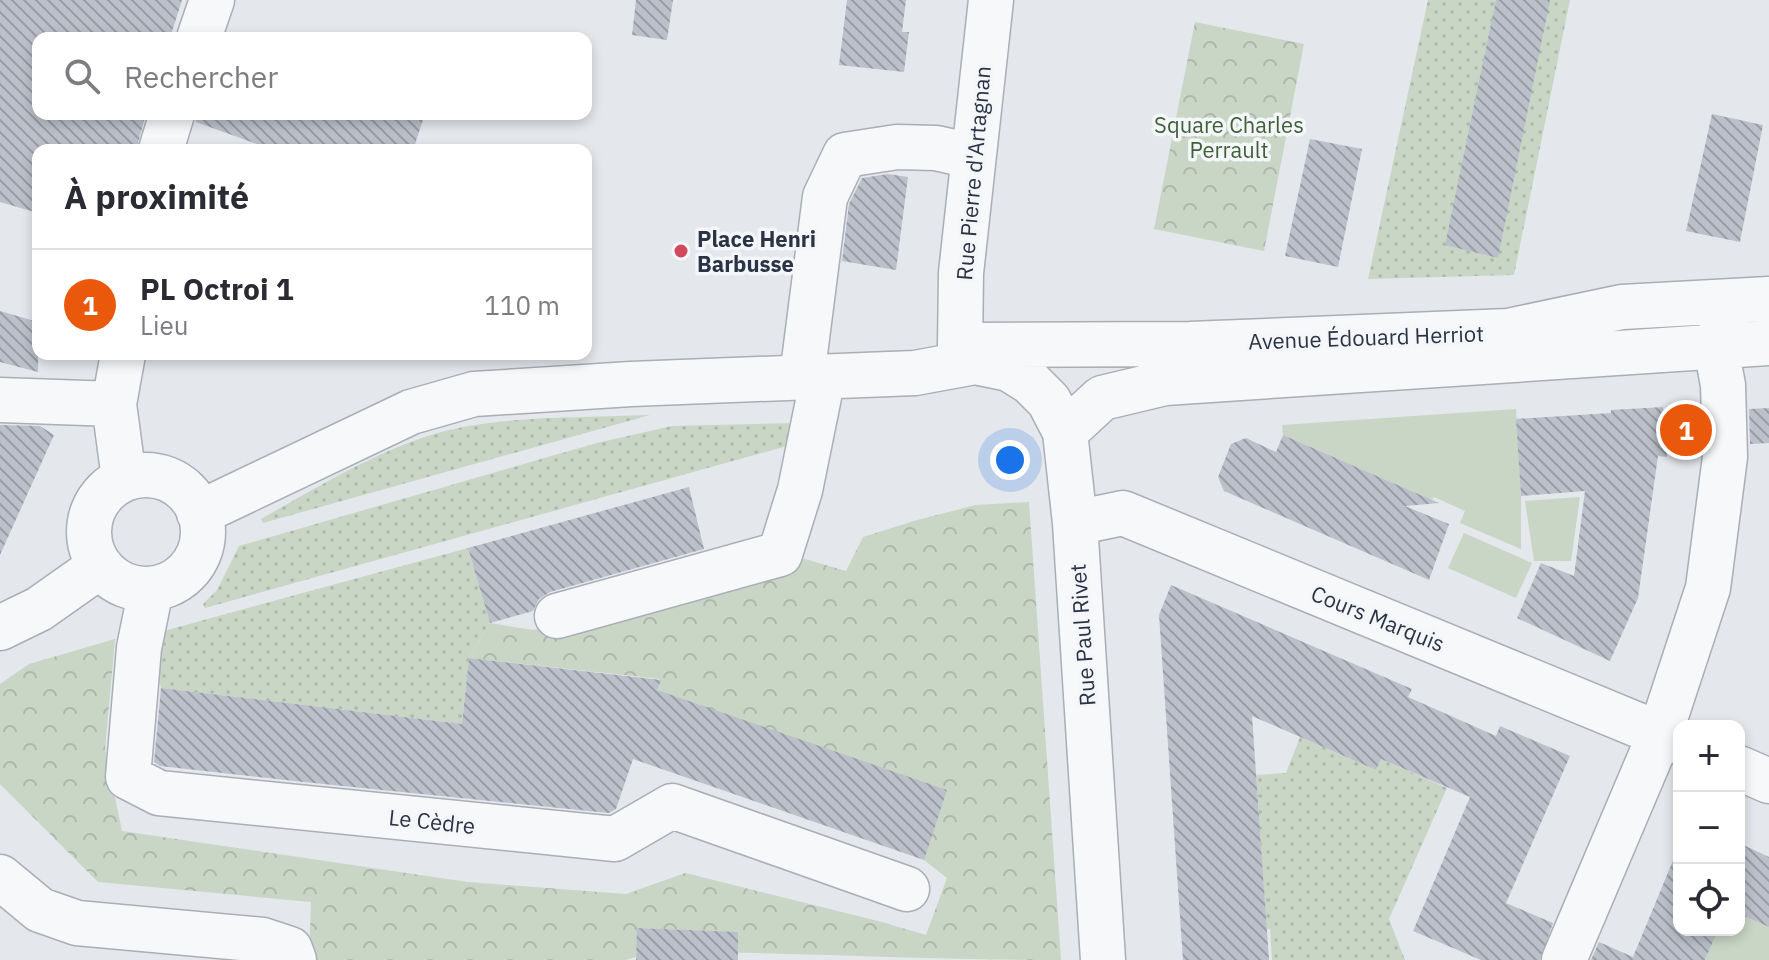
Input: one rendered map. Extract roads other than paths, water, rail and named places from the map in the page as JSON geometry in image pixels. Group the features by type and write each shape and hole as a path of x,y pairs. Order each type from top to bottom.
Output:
{"street":[{"path":"201,32 212,0"},
{"name":"Rue Pierre d'Artagnan","path":"967,354 961,273 991,0"},
{"path":"557,616 780,554 800,490 813,377 825,197 845,155 897,147 936,148 972,156"},
{"name":"Avenue Édouard Herriot","path":"967,354 1508,331 1622,307 1769,299"},
{"path":"1564,960 1670,738 1708,588 1725,457 1723,385 1716,348 1723,324 1740,317 1769,316"},
{"name":"Avenue Édouard Herriot","path":"1065,432 1102,398 1165,383 1769,343"},
{"path":"199,513 411,412 474,394 915,373 967,354"},
{"name":"Rue Paul Rivet","path":"967,354 1009,369 1030,382 1049,401 1065,432 1075,523 1103,960"},
{"path":"122,360 114,404 124,479"},
{"path":"0,400 114,404"},
{"path":"143,475 161,477 178,485 192,498 199,513 203,532 200,548 193,564 168,585 151,589 132,587 114,579 100,566 92,551 89,534 91,517 98,501 109,488 124,479 143,475"},
{"name":"Cours Marquis","path":"1075,523 1123,513 1670,738"},
{"path":"0,628 39,609 100,566"},
{"name":"Le Cèdre","path":"151,589 139,648 128,777 159,793 615,839 672,806 907,889"},
{"path":"1745,771 1769,781"},
{"path":"11,887 40,910 77,923 263,940 290,949 294,960"}],"place":[{"name":"Place Henri Barbusse","path":"681,251"},
{"name":"PL Octroi 1","path":"1686,430"}],"park label":[{"name":"Square Charles Perrault","path":"1229,136"}]}
